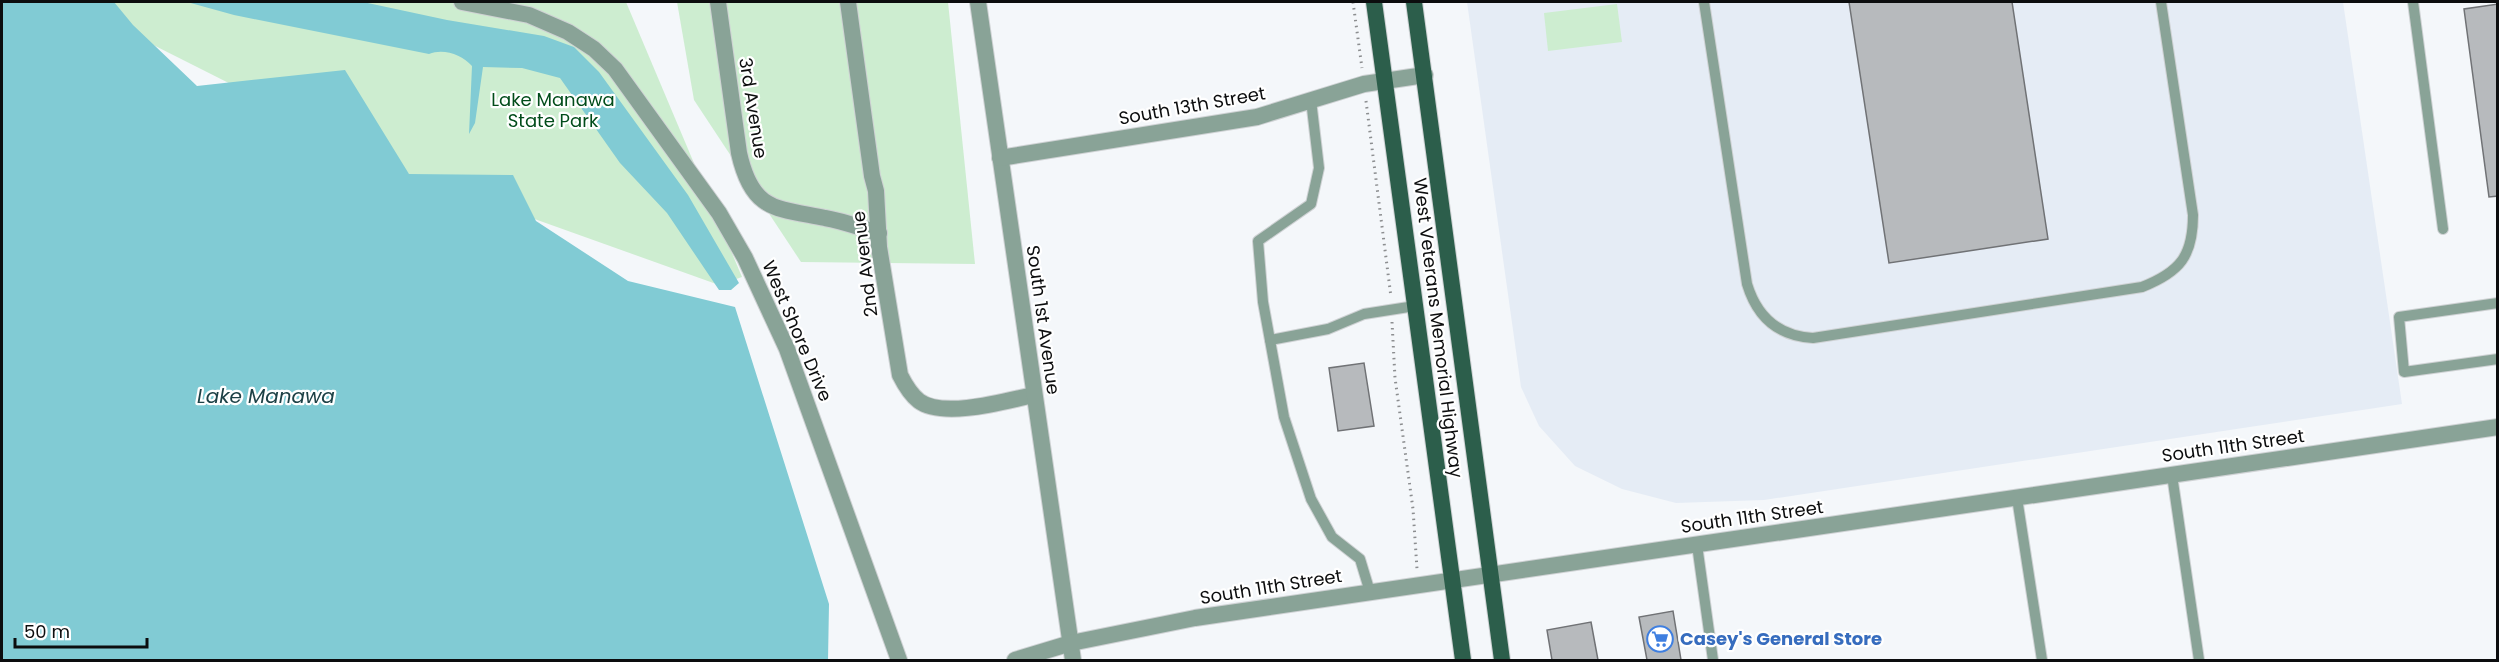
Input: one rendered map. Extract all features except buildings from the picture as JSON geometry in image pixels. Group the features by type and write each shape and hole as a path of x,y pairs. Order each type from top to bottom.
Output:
{"main road":[{"name":"West Veterans Memorial Highway","path":"1374,2 1463,660"},
{"name":"West Veterans Memorial Highway","path":"1414,2 1502,660"}],"street":[{"name":"West Shore Drive","path":"462,2 529,15 568,32 594,49 615,69 713,205 745,258 787,349 899,660"},
{"name":"3rd Avenue","path":"718,2 739,153 743,172 754,191 764,201 780,211 826,218 879,233"},
{"name":"2nd Avenue","path":"848,2 900,375 908,390 921,402 936,408 999,403 1033,395"},
{"name":"South 1st Avenue","path":"978,2 1033,395 1074,660"},
{"name":"South 13th Street","path":"1000,158 1257,117 1364,84 1425,75"},
{"name":"South 11th Street","path":"1015,660 1071,643 1195,618 2498,427"}],"lane":[{"path":"1704,2 1747,284 1753,302 1764,317 1777,328 1795,337 1813,338 2142,287 2176,270 2186,255 2193,234 2193,214 2161,2"},
{"path":"2413,2 2443,230"},
{"path":"1311,100 1319,168 1311,204 1258,241 1263,302 1284,417 1311,499 1332,537 1360,559 1370,592"},
{"path":"2498,303 2399,317 2404,372 2498,359"},
{"path":"1270,340 1328,329 1364,314 1415,306"},
{"path":"2172,475 2199,660"},
{"path":"2017,498 2042,660"},
{"path":"1697,545 1713,660"}],"path":[{"path":"1353,2 1392,309 1395,378 1413,509 1418,585"}],"shaded area":[{"path":"1467,2 2343,2 2402,404 1764,500 1676,503 1622,489 1575,466 1539,426 1521,387"}],"green space":[{"name":"Lake Manawa State Park","path":"68,2 626,2 742,277 719,285 409,174"},
{"path":"677,2 948,2 975,264 801,262 694,100"},
{"path":"1617,4 1622,42 1548,51 1544,13"}],"water":[{"name":"Lake Manawa","path":"2,2 114,2 133,25 197,86 345,70 409,174 513,175 536,221 628,281 735,307 829,604 828,660 2,660"},
{"path":"187,2 363,2 447,20 544,36 574,47 599,72 688,195 739,283 731,290 719,290 667,213 620,163 560,78 522,68 483,67 475,123 469,134 472,66 458,56 447,52 429,54 234,15"}],"place":[{"name":"Casey's General Store","path":"1660,639"}]}
